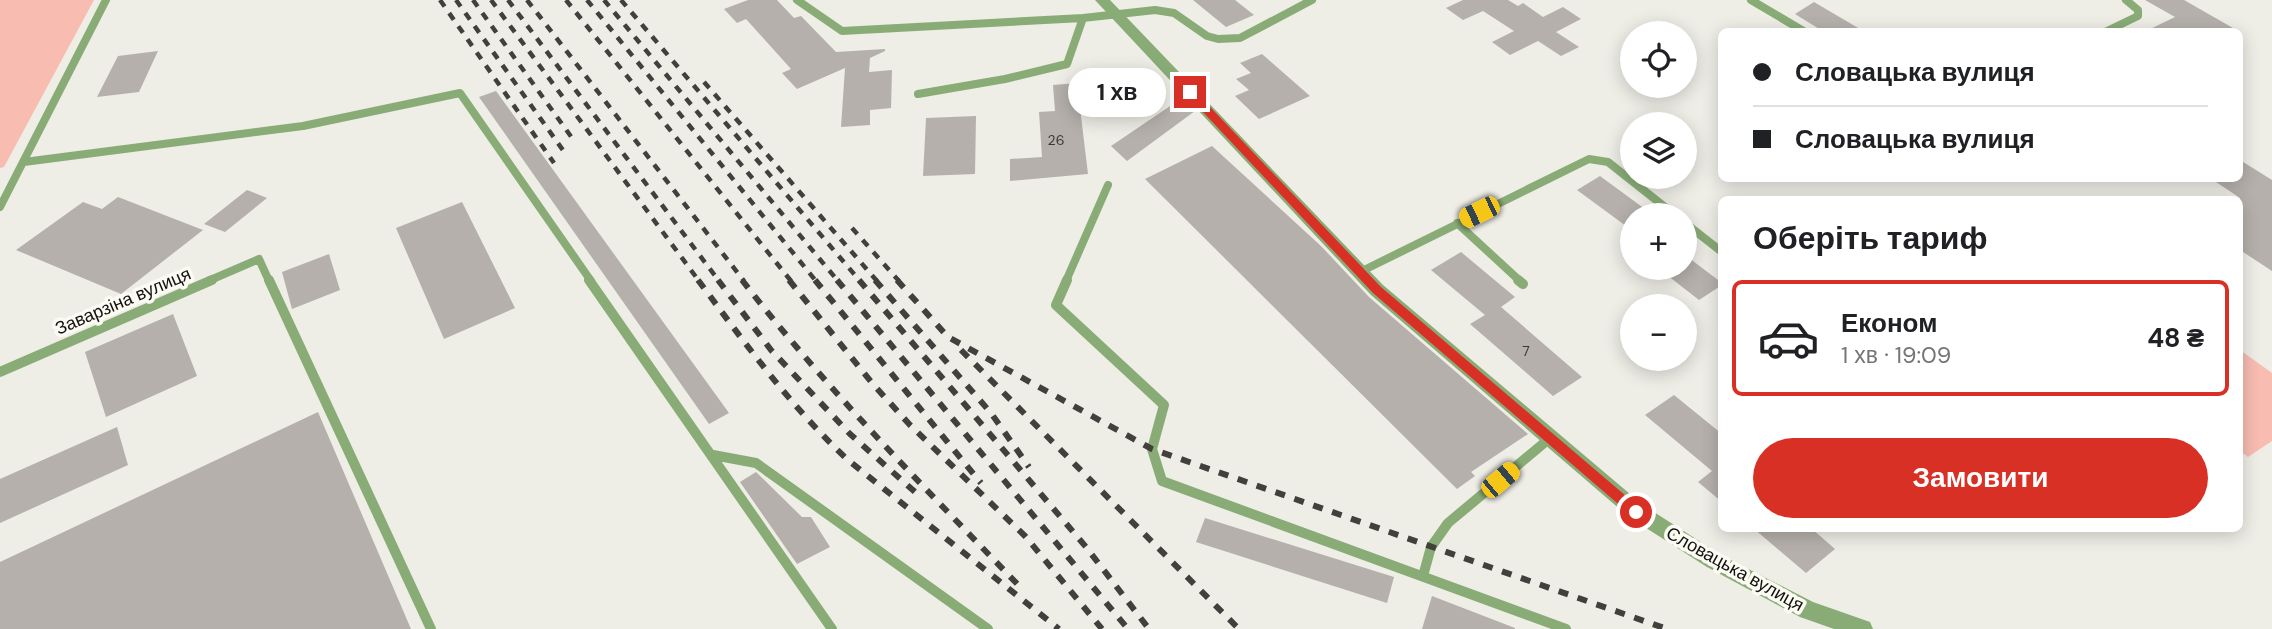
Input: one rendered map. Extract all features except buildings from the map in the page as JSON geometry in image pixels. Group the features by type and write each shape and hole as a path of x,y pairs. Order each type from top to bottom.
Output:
{"street":[{"name":"Словацька вулиця","path":"1109,6 1377,290 1636,512 1714,561 1807,610 1862,629"}],"lane":[{"path":"0,207 106,0"},
{"path":"797,0 842,31 1083,18 1109,6 1165,10 1207,36 1229,40 1240,38 1312,0"},
{"path":"1751,0 1798,28"},
{"path":"2113,28 2138,16 2138,10 2126,0"},
{"path":"918,94 1004,79 1067,64 1083,18"},
{"path":"24,162 303,126 460,93 832,629"},
{"path":"1360,272 1589,159 1608,162 1660,203"},
{"path":"1108,185 1056,305 1164,405 1152,449 1162,481 1566,629"},
{"path":"1457,223 1523,284"},
{"path":"1697,232 1718,249"},
{"name":"Заварзіна вулиця","path":"0,372 259,259 431,629"},
{"path":"1423,576 1431,547 1448,523 1550,438"},
{"path":"713,455 756,463 988,629"}],"shaded area":[{"path":"0,0 94,0 4,167 0,168"},
{"path":"2243,352 2272,373 2272,441 2248,457 2243,453"}],"railway":[{"path":"440,0 554,163"},
{"path":"456,0 565,153"},
{"path":"473,0 575,142"},
{"path":"491,0 699,281"},
{"path":"508,0 719,281"},
{"path":"527,0 744,281"},
{"path":"566,0 791,281"},
{"path":"587,0 816,281"},
{"path":"604,0 838,281"},
{"path":"621,0 860,281"},
{"path":"704,82 877,281"},
{"path":"852,228 899,281"},
{"path":"698,280 787,396 848,460 1059,629"},
{"path":"718,280 771,350 850,434 915,492"},
{"path":"742,280 843,401 1024,591"},
{"path":"789,280 872,383 910,425 1025,536 1102,629"},
{"path":"815,280 981,483"},
{"path":"837,280 1128,629"},
{"path":"859,280 1086,547 1149,629"},
{"path":"875,280 991,413 1029,467"},
{"path":"897,280 948,337 1152,449 1667,629"},
{"path":"961,350 1239,629"}],"route":[{"path":"1190,92 1377,290 1636,512"}]}
